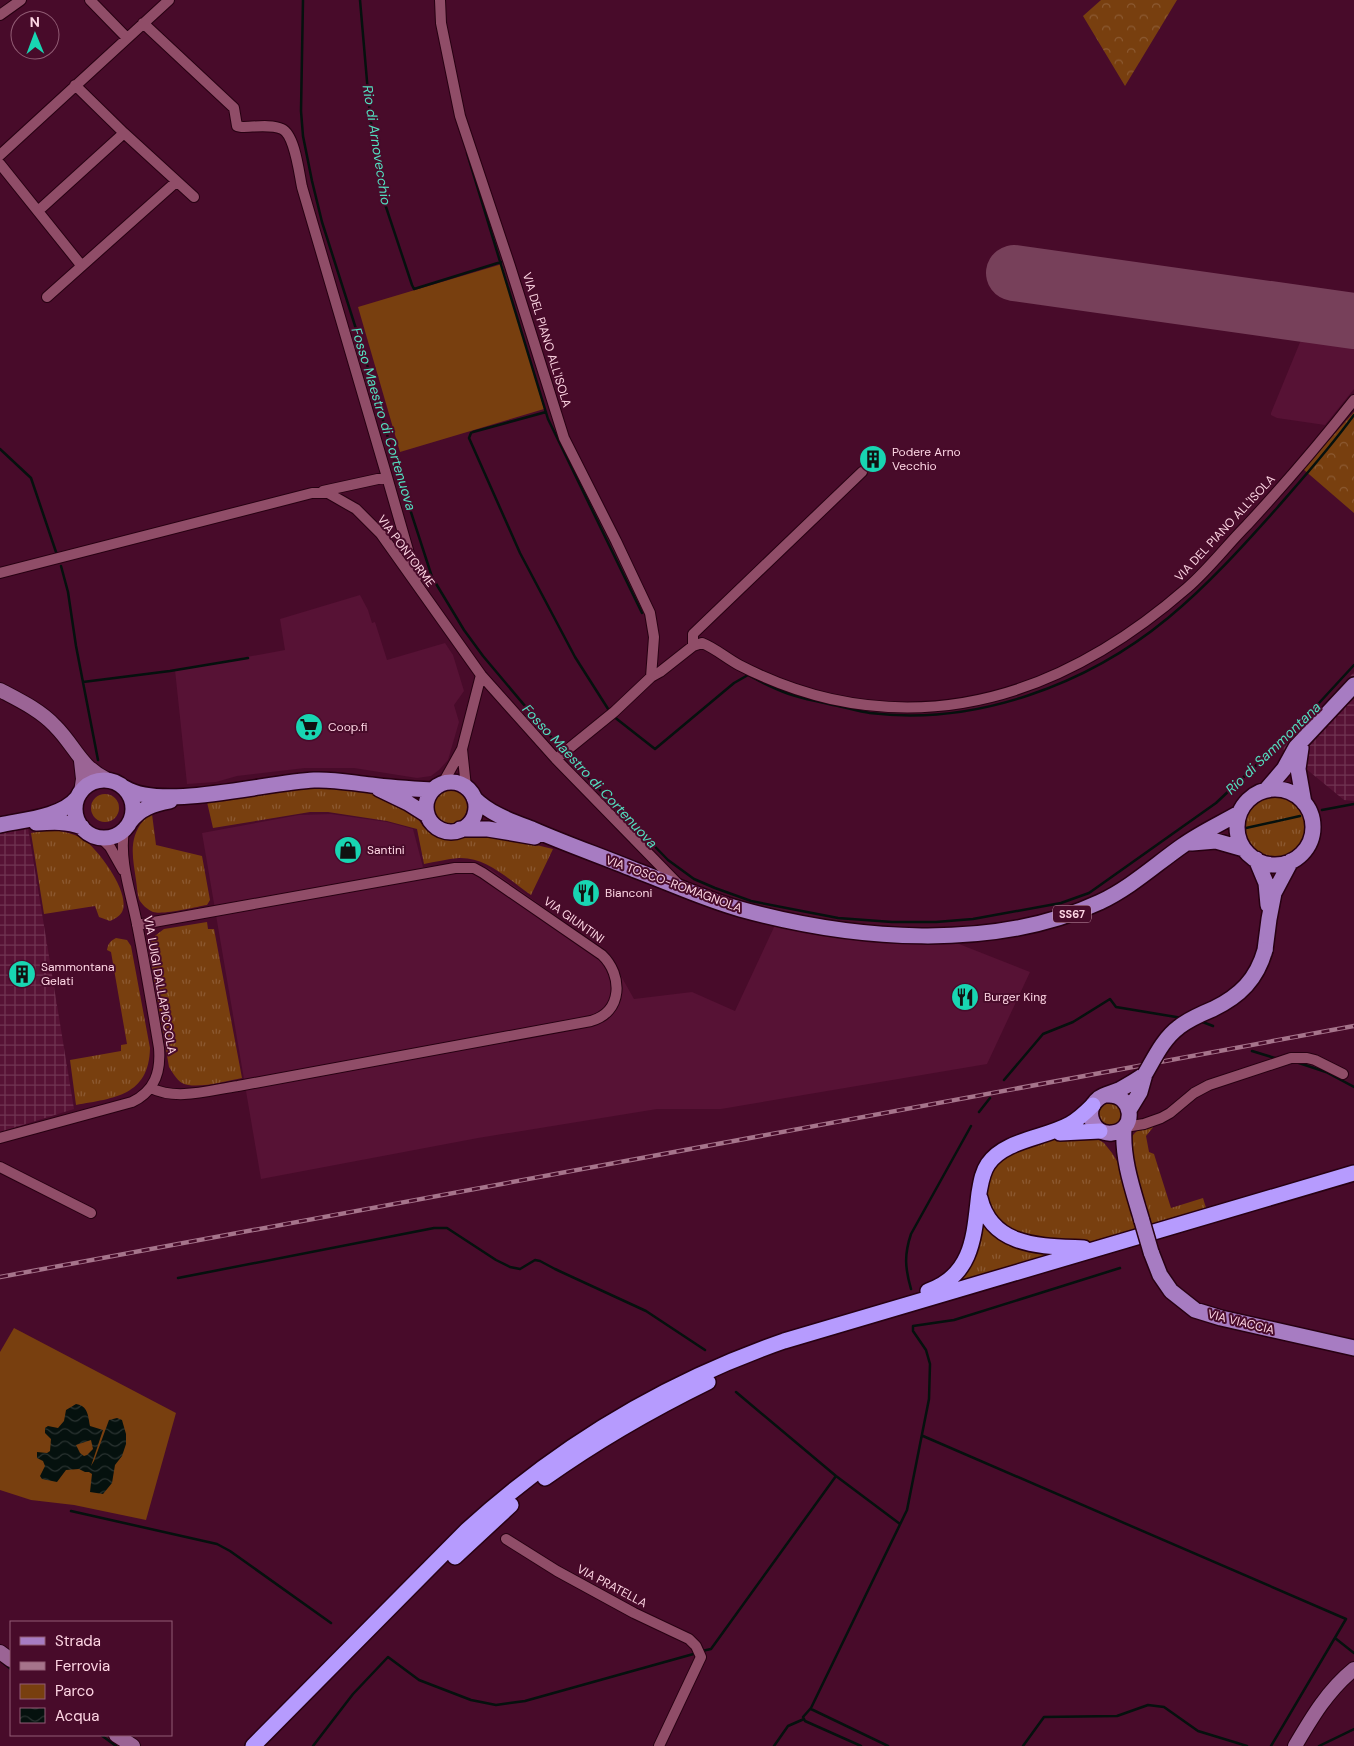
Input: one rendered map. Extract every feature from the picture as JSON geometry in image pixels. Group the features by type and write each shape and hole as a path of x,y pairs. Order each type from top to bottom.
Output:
{"highway":[{"path":"891,1309 920,1293 942,1285 960,1269 972,1247 983,1174 992,1158 1004,1149 1070,1124 1093,1105"},
{"path":"1039,1137 1075,1131 1101,1131"},
{"path":"253,1746 467,1530 502,1498 560,1454 645,1402 747,1354 891,1309 1354,1173"},
{"path":"268,1746 436,1575 523,1495 581,1453 660,1406 719,1377 786,1352 1354,1183"},
{"path":"979,1194 987,1217 997,1229 1008,1236 1047,1247 1096,1249"}],"main road":[{"name":"SS67","path":"1239,813 1248,801 1256,794 1266,790 1281,774 1293,751 1354,685"},
{"path":"1101,1131 1114,1133 1124,1127 1128,1121 1129,1111 1140,1092 1146,1074 1164,1042 1175,1030 1188,1020 1227,1002 1243,990 1259,968 1265,950 1268,919 1274,893 1291,861 1304,851 1311,839 1312,820 1304,803 1298,769 1304,739"},
{"path":"0,825 59,811 73,803 93,782 108,780 117,782 135,793 188,796"},
{"path":"0,825 73,823 93,835 109,837 117,835 136,814 146,808 188,796 315,780 371,785 438,786 453,782 470,792 480,804 495,814 563,843"},
{"path":"371,785 408,803 427,815 431,822 444,831 488,829 563,843"},
{"path":"427,815 427,799 438,786"},
{"path":"125,788 133,804 133,814 127,826"},
{"path":"1266,790 1285,790 1304,803"},
{"path":"460,830 472,819 475,811 470,792"},
{"path":"79,795 76,813 82,827"},
{"path":"1239,813 1238,833 1244,849"},
{"name":"VIA TOSCO-ROMAGNOLA","path":"563,843 739,908 801,923 874,932 942,936 1012,929 1037,924 1078,911 1122,890 1183,845 1239,813"},
{"name":"VIA TOSCO-ROMAGNOLA","path":"1183,845 1203,841 1216,841 1244,849"},
{"name":"SS67","path":"1244,849 1256,859 1265,863 1278,864 1291,861"},
{"path":"1256,859 1266,883 1268,919"},
{"path":"1127,1172 1117,1152 1101,1131 1094,1126 1090,1112 1098,1098 1108,1095 1146,1074"},
{"path":"1108,1095 1120,1098 1126,1103 1129,1111"},
{"path":"1124,1127 1127,1172"},
{"name":"VIA VIACCIA","path":"1127,1172 1151,1252 1160,1275 1171,1291 1179,1298 1195,1310 1221,1318 1354,1348"}],"street":[{"path":"0,15 21,0"},
{"path":"90,0 127,38"},
{"path":"0,155 169,0"},
{"name":"VIA DEL PIANO ALL'ISOLA","path":"440,0 441,24 460,116 564,438 650,613 654,637 651,677"},
{"path":"143,23 234,108 237,126 282,129 287,133 292,142 302,187 418,586"},
{"path":"75,85 194,197"},
{"path":"38,211 124,133"},
{"path":"0,164 81,265"},
{"path":"47,297 176,182"},
{"name":"VIA DEL PIANO ALL'ISOLA","path":"693,646 702,643 739,665 801,691 831,699 885,707 920,708 964,704 1028,686 1084,662 1125,636 1189,586 1286,482 1354,400"},
{"path":"562,755 614,712 651,677 693,646 694,634 862,472"},
{"path":"312,493 387,477"},
{"name":"VIA PONTORME","path":"0,573 312,493 328,493 356,509 381,534 481,675 562,755 680,886"},
{"path":"438,786 462,749 481,675"},
{"path":"0,690 45,717 71,745 81,761 94,773 108,780"},
{"path":"462,749 470,792"},
{"path":"79,795 83,778 81,761"},
{"name":"VIA LUIGI DALLAPICCOLA","path":"127,826 122,849 160,1060 159,1070 151,1088"},
{"name":"VIA LUIGI DALLAPICCOLA","path":"100,837 110,847 126,875"},
{"name":"VIA GIUNTINI","path":"137,926 468,867 483,873 602,955 611,965 616,986 615,998 611,1009 601,1018 591,1021 208,1090 171,1094 161,1093 151,1088"},
{"path":"1124,1127 1151,1122 1170,1113 1194,1093 1209,1085 1291,1058 1315,1060 1342,1074"},
{"path":"0,1138 132,1102 143,1096 151,1088"},
{"path":"1129,1111 1151,1122"},
{"path":"0,1167 90,1212"},
{"name":"VIA PRATELLA","path":"506,1539 557,1571 634,1613 689,1639 696,1646 701,1657 659,1746"},
{"path":"1295,1746 1319,1705 1342,1679 1354,1669"},
{"path":"118,1736 133,1746"}],"shaded area":[{"path":"1017,253 1354,299 1354,389 1325,425 1277,418 1271,415 1271,413 1303,335 996,292 990,284 991,281"},
{"path":"360,595 372,623 375,622 387,660 445,643 453,655 464,691 454,705 459,722 448,760 439,770 431,776 417,778 354,768 305,768 237,776 216,782 187,784 175,670 285,650 280,619"},
{"path":"1354,672 1354,801 1344,800 1282,749"},
{"path":"331,814 387,822 413,829 423,867 472,862 490,869 608,953 634,999 692,992 735,1011 775,925 959,944 1030,972 987,1064 721,1109 657,1109 478,1138 261,1179 202,833 299,815"},
{"name":"Sammontana Gelati","path":"28,828 74,1109 0,1132 0,832"}],"green space":[{"path":"1101,0 1177,0 1125,86 1083,16"},
{"path":"502,264 544,409 400,452 358,307"},
{"path":"1354,412 1354,513 1303,469"},
{"path":"314,786 366,791 389,799 415,815 423,826 438,838 455,839 464,836 490,834 553,849 531,895 497,870 479,861 459,858 424,864 417,829 387,821 328,812 310,812 213,828 207,802"},
{"path":"450,790 457,791 462,795 466,800 466,814 462,819 457,823 450,824 443,823 438,819 434,814 433,807 434,800 438,795 443,791"},
{"path":"105,794 115,798 119,808 115,818 105,822 95,818 91,808 95,798"},
{"path":"1274,796 1286,798 1296,805 1303,815 1305,827 1303,839 1296,849 1286,856 1274,858 1262,856 1252,849 1245,839 1243,827 1245,815 1252,805 1262,798"},
{"path":"152,814 156,845 202,856 210,900 207,905 158,913 149,910 140,901 134,864 133,842 138,828 145,818"},
{"path":"51,830 79,837 100,855 119,885 122,895 124,904 122,912 118,917 110,921 99,917 95,906 44,914 31,833"},
{"path":"207,922 208,929 214,929 242,1078 195,1086 182,1083 169,1067 149,951 152,938 164,929"},
{"path":"116,938 127,940 131,946 150,1048 148,1064 143,1076 127,1092 116,1097 76,1105 70,1060 121,1051 121,1045 127,1044 111,952 107,950 112,940"},
{"path":"1110,1102 1119,1105 1122,1114 1119,1123 1110,1126 1101,1123 1098,1114 1101,1105"},
{"path":"1155,1125 1146,1136 1149,1152 1154,1154 1171,1208 1203,1198 1206,1208 1088,1243 1017,1237 986,1208 985,1203 990,1172 1008,1153 1056,1138 1094,1137 1104,1143 1120,1166 1136,1225 1151,1221 1144,1205 1129,1144 1135,1132"},
{"path":"979,1218 1059,1254 950,1286"},
{"path":"14,1328 176,1413 146,1520 74,1505 31,1500 0,1490 0,1352"}],"water":[{"path":"76,1404 80,1405 87,1412 90,1426 103,1430 91,1466 109,1420 117,1418 122,1420 126,1434 126,1444 122,1456 115,1465 112,1483 103,1494 90,1492 92,1474 79,1469 66,1470 57,1482 42,1479 40,1476 45,1466 43,1461 37,1458 37,1452 47,1453 50,1451 51,1439 45,1433 45,1428 48,1426 58,1428 64,1421 66,1410","holes":["91,1440 93,1449 84,1456 76,1445"]}],"waterway":[{"name":"Fosso Maestro di Cortenuova","path":"303,0 301,111 303,136 312,181 322,222 432,577 464,630 483,656 562,750"},
{"name":"Rio di Arnovecchio","path":"360,0 370,116 382,195 414,289 501,262"},
{"path":"467,153 548,419 642,613"},
{"path":"546,412 473,432 469,438 520,553 575,657 610,712"},
{"path":"613,716 655,749 734,683 748,675 779,690 800,697 870,713 910,715 949,713 989,706 1028,696 1066,681 1102,663 1136,642 1168,618 1197,592 1277,508 1354,415"},
{"path":"0,449 31,478 56,552"},
{"path":"61,566 68,592 76,646 98,760"},
{"path":"83,682 170,671 248,658"},
{"name":"Fosso Maestro di Cortenuova","path":"566,755 668,860 694,879 715,888 751,901 838,918 892,922 936,922 973,919 1061,903 1089,893 1216,803 1297,727 1354,665"},
{"path":"1322,810 1354,804"},
{"path":"1246,828 1300,816"},
{"path":"1004,1080 1043,1034 1073,1022 1110,999 1116,1007 1182,1018"},
{"path":"1200,1021 1213,1026"},
{"path":"1252,1051 1278,1059"},
{"path":"1296,1062 1326,1072 1354,1087"},
{"path":"979,1112 990,1098"},
{"path":"911,1289 906,1262 911,1234 971,1126"},
{"path":"178,1278 434,1228 447,1228 510,1267 520,1269 535,1260 540,1261 646,1311 705,1350"},
{"path":"774,1746 788,1726 804,1719 803,1717 811,1708 907,1510 929,1399 930,1364 926,1350 913,1331 913,1326 954,1320 1120,1268"},
{"path":"736,1392 836,1476 900,1524"},
{"path":"923,1436 1346,1619 1271,1746"},
{"path":"702,1651 711,1649 836,1476"},
{"path":"71,1511 217,1544 230,1551 331,1623"},
{"path":"1335,1638 1354,1653"},
{"path":"313,1746 353,1694 388,1657 419,1680 471,1700 496,1705 525,1701 697,1653"},
{"path":"2,1662 10,1668"},
{"path":"1023,1746 1044,1717 1117,1716 1148,1705 1164,1707 1198,1731 1247,1746"},
{"path":"811,1709 888,1746"},
{"path":"804,1719 861,1746"},
{"path":"1319,1746 1354,1729"},
{"path":"102,1736 116,1746"}],"runway":[{"path":"1014,273 1354,321"}],"railway":[{"path":"0,1277 1354,1026"}],"place":[{"name":"Podere Arno Vecchio","path":"873,459"},
{"name":"Coop.fi","path":"309,727"},
{"name":"Santini","path":"348,850"},
{"name":"Bianconi","path":"586,893"},
{"name":"Sammontana Gelati","path":"22,974"},
{"name":"Burger King","path":"965,997"}],"water label":[{"name":"Rio di Sammontana","path":"1273,748"}]}
